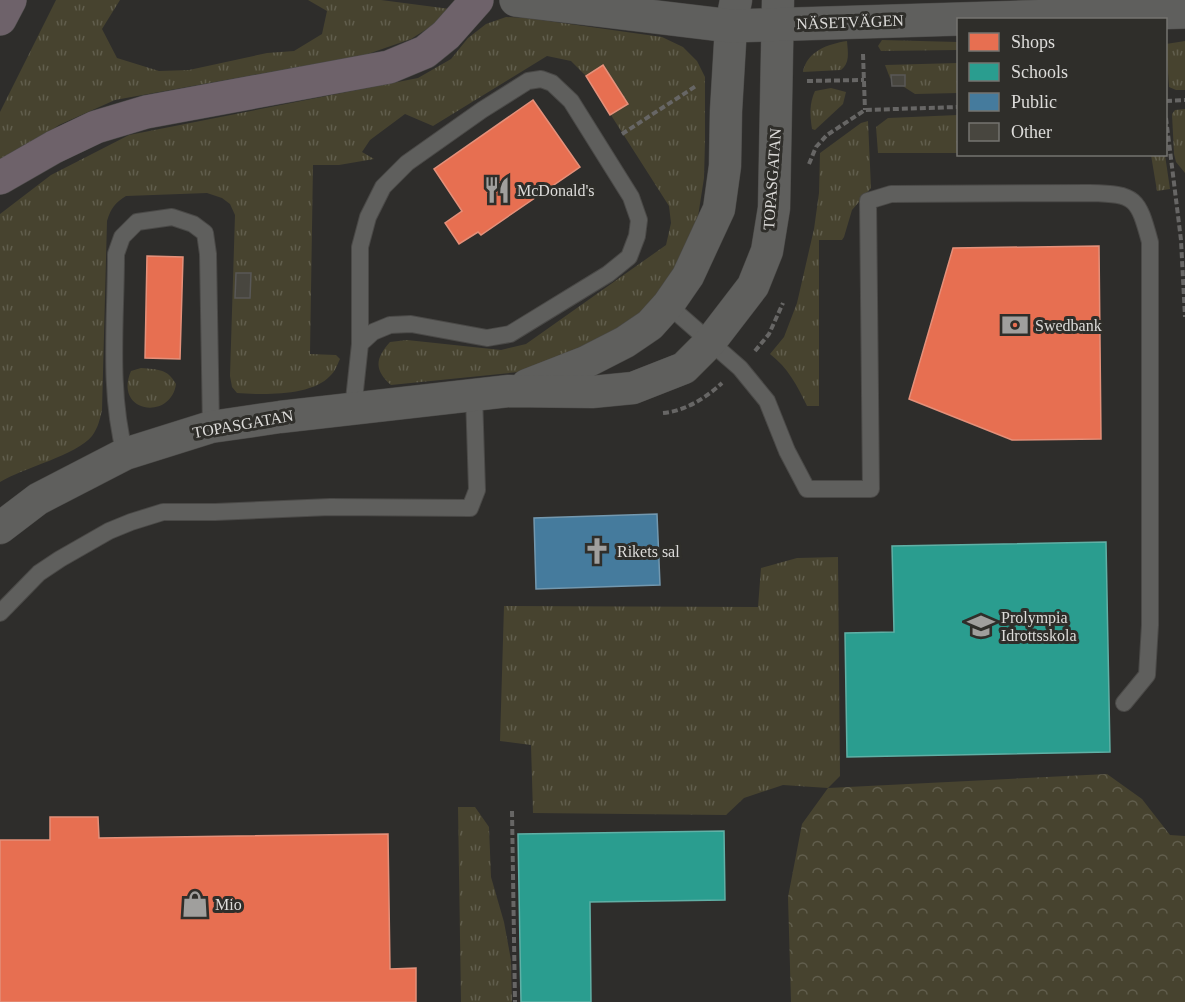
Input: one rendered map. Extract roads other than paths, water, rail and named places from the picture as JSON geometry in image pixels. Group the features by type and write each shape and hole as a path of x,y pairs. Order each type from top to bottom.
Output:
{"highway":[{"path":"0,20 10,0"},
{"path":"0,178 54,147 96,127 146,112 389,67 425,52 446,35 477,0"}],"street":[{"name":"NÄSETVÄGEN","path":"516,0 734,13 1185,12"},
{"name":"TOPASGATAN","path":"0,528 38,499 125,453 211,427 509,391 592,392 633,388 684,368 710,342 753,285 767,251 774,208 777,12"},
{"name":"TOPASGATAN","path":"509,391 586,362 625,342 650,325 688,276 719,209 725,166 726,111 734,13"}],"lane":[{"path":"353,409 360,344 360,246 368,217 383,187 407,163 528,81 541,79 552,83 571,101 631,197 639,220 637,236 629,257 608,274 510,334 487,338 411,324 390,325 373,332 360,344"},
{"path":"668,304 740,368 767,401 787,452 807,489 871,489 868,201 891,194 1090,193 1119,194 1134,201 1142,214 1149,242 1150,625 1147,675 1124,703"},
{"path":"125,453 118,426 115,388 116,254 122,237 137,222 172,218 192,224 205,233 208,254 211,427"},
{"path":"0,613 39,573 60,559 109,531 163,512 330,507 470,508 477,490 474,395"}],"place":[{"name":"McDonald's","path":"497,190"},
{"name":"Swedbank","path":"1015,325"},
{"name":"Rikets sal","path":"597,551"},
{"name":"Prolympia Idrottsskola","path":"981,626"},
{"name":"Mio","path":"195,904"}]}
